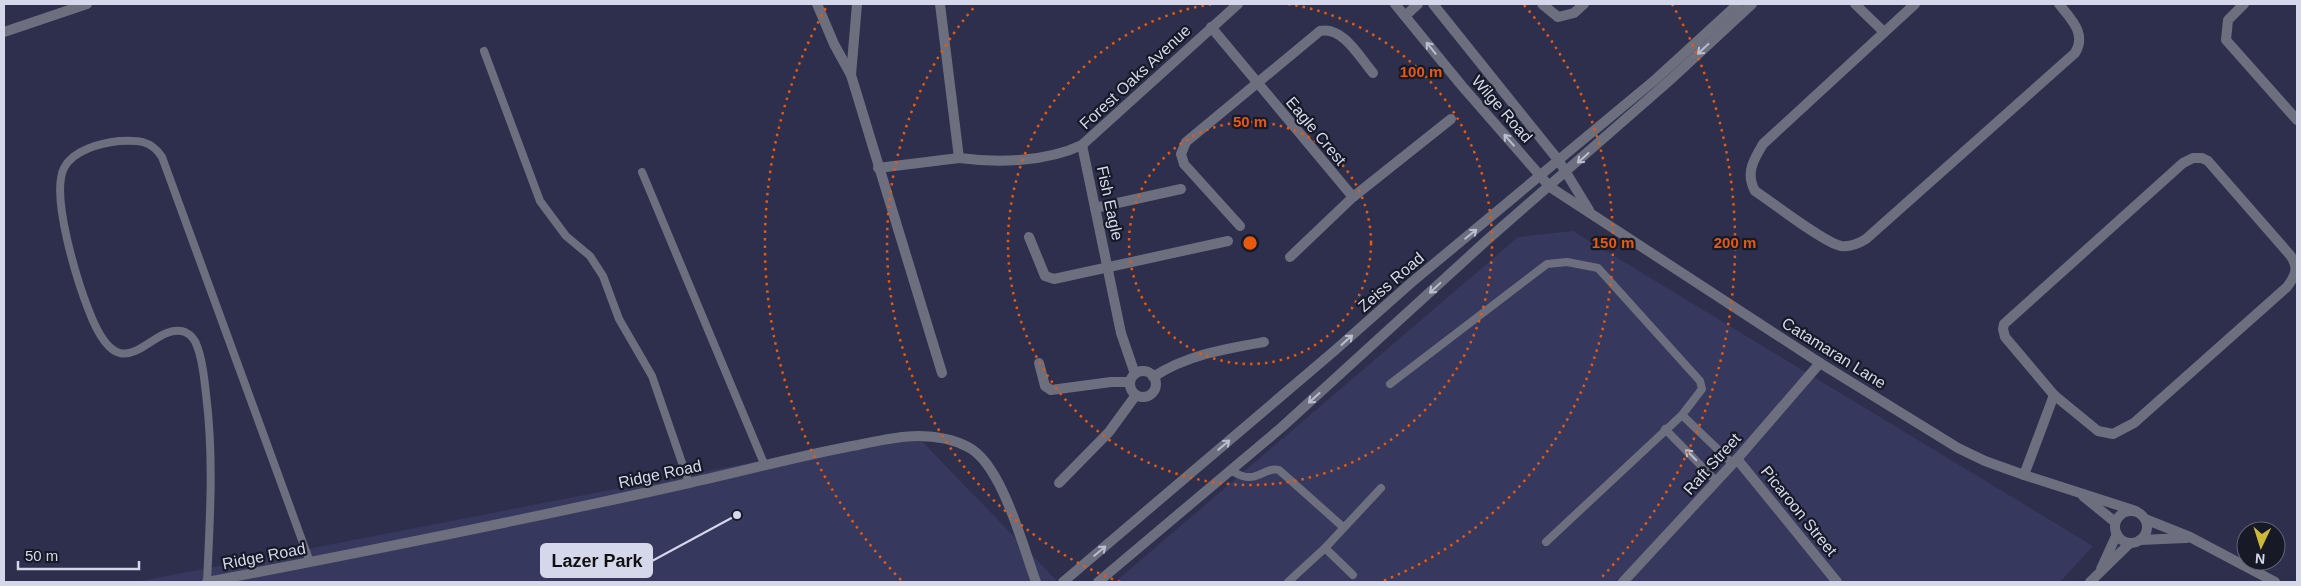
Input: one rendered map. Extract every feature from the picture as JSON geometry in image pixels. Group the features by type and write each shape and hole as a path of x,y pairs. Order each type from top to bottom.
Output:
{"street":[{"path":"4,32 86,4"},
{"path":"817,4 834,44 851,74 878,168 942,373"},
{"path":"851,74 857,4"},
{"path":"940,4 959,158"},
{"name":"Forest Oaks Avenue","path":"878,168 959,158 1003,161 1062,153 1082,144 1238,4"},
{"name":"Wilge Road","path":"1395,4 1550,187"},
{"path":"1405,16 1418,4"},
{"name":"Wilge Road","path":"1433,4 1566,173"},
{"path":"1542,4 1558,17 1574,13 1584,4"},
{"name":"Zeiss Road","path":"1063,582 1326,358 1412,282 1656,80 1738,4"},
{"name":"Zeiss Road","path":"1098,582 1282,427 1487,240 1566,173 1752,4"},
{"path":"1855,4 1884,32"},
{"path":"1915,4 1763,144 1750,172 1750,179 1755,191 1832,244 1841,246 1858,244 1866,239 2075,53 2080,46 2078,28 2058,4"},
{"path":"2244,4 2228,20 2226,40 2297,120"},
{"name":"Eagle Crest","path":"1211,27 1353,197"},
{"path":"1240,226 1184,164 1181,154 1186,142 1320,31 1328,29 1340,34 1374,73"},
{"path":"1290,257 1353,197 1451,120"},
{"name":"Fish Eagle","path":"1082,144 1121,333 1133,378"},
{"path":"2193,158 2202,158 2208,161 2290,254 2296,268 2292,280 2125,430 2114,434 2098,431 2054,395 2004,337 2004,324 2183,163 2193,158"},
{"name":"Catamaran Lane","path":"1566,173 1590,213"},
{"name":"Catamaran Lane","path":"1550,187 1820,363 1958,448 2024,475 2136,511"},
{"path":"1095,208 1181,189"},
{"name":"Fish Eagle","path":"1029,237 1045,276 1054,279 1228,241"},
{"path":"1153,377 1177,363 1220,349 1264,342"},
{"path":"1039,363 1045,386 1051,390 1133,378 1145,372 1153,377 1155,387 1150,395 1140,397 1136,395 1130,387 1133,378"},
{"name":"Raft Street","path":"1623,582 1735,462 1820,363"},
{"path":"1059,483 1109,432 1136,395"},
{"path":"2024,475 2054,395"},
{"name":"Ridge Road","path":"207,582 689,483 838,448 917,436 937,437 970,448 982,457 993,471 1006,501 1036,582"},
{"name":"Picaroon Street","path":"1735,462 1838,582"},
{"name":"Catamaran Lane","path":"2076,491 2115,522"},
{"path":"2190,537 2135,542 2122,540 2117,534 2115,522 2123,512 2136,511 2145,519 2190,537 2275,582"},
{"path":"2090,582 2146,532 2145,519"},
{"path":"2098,574 2117,534"}],"lane":[{"path":"484,51 540,201 566,236 590,256 603,276 619,319 652,376 689,483"},
{"path":"207,582 212,448 204,372 197,344 191,336 178,331 163,334 140,350 131,353 119,352 109,347 94,324 88,310 72,258 63,217 60,183 66,164 76,155 115,142 144,142 152,145 162,157 310,562"},
{"path":"642,172 764,466"},
{"path":"1390,384 1547,264 1567,262 1598,268 1700,381 1702,389 1682,415 1546,542"},
{"path":"1682,415 1735,462"},
{"path":"1666,429 1716,481"},
{"path":"1230,470 1252,478 1274,469 1279,470 1343,527"},
{"path":"1288,582 1325,548 1381,488"},
{"path":"1325,548 1353,575"}],"shaded area":[{"path":"1573,231 2093,546 2060,582 1115,582 1518,237"},
{"path":"912,431 1058,582 135,582 292,552"}],"place":[{"name":"Lazer Park","path":"737,515"}]}
